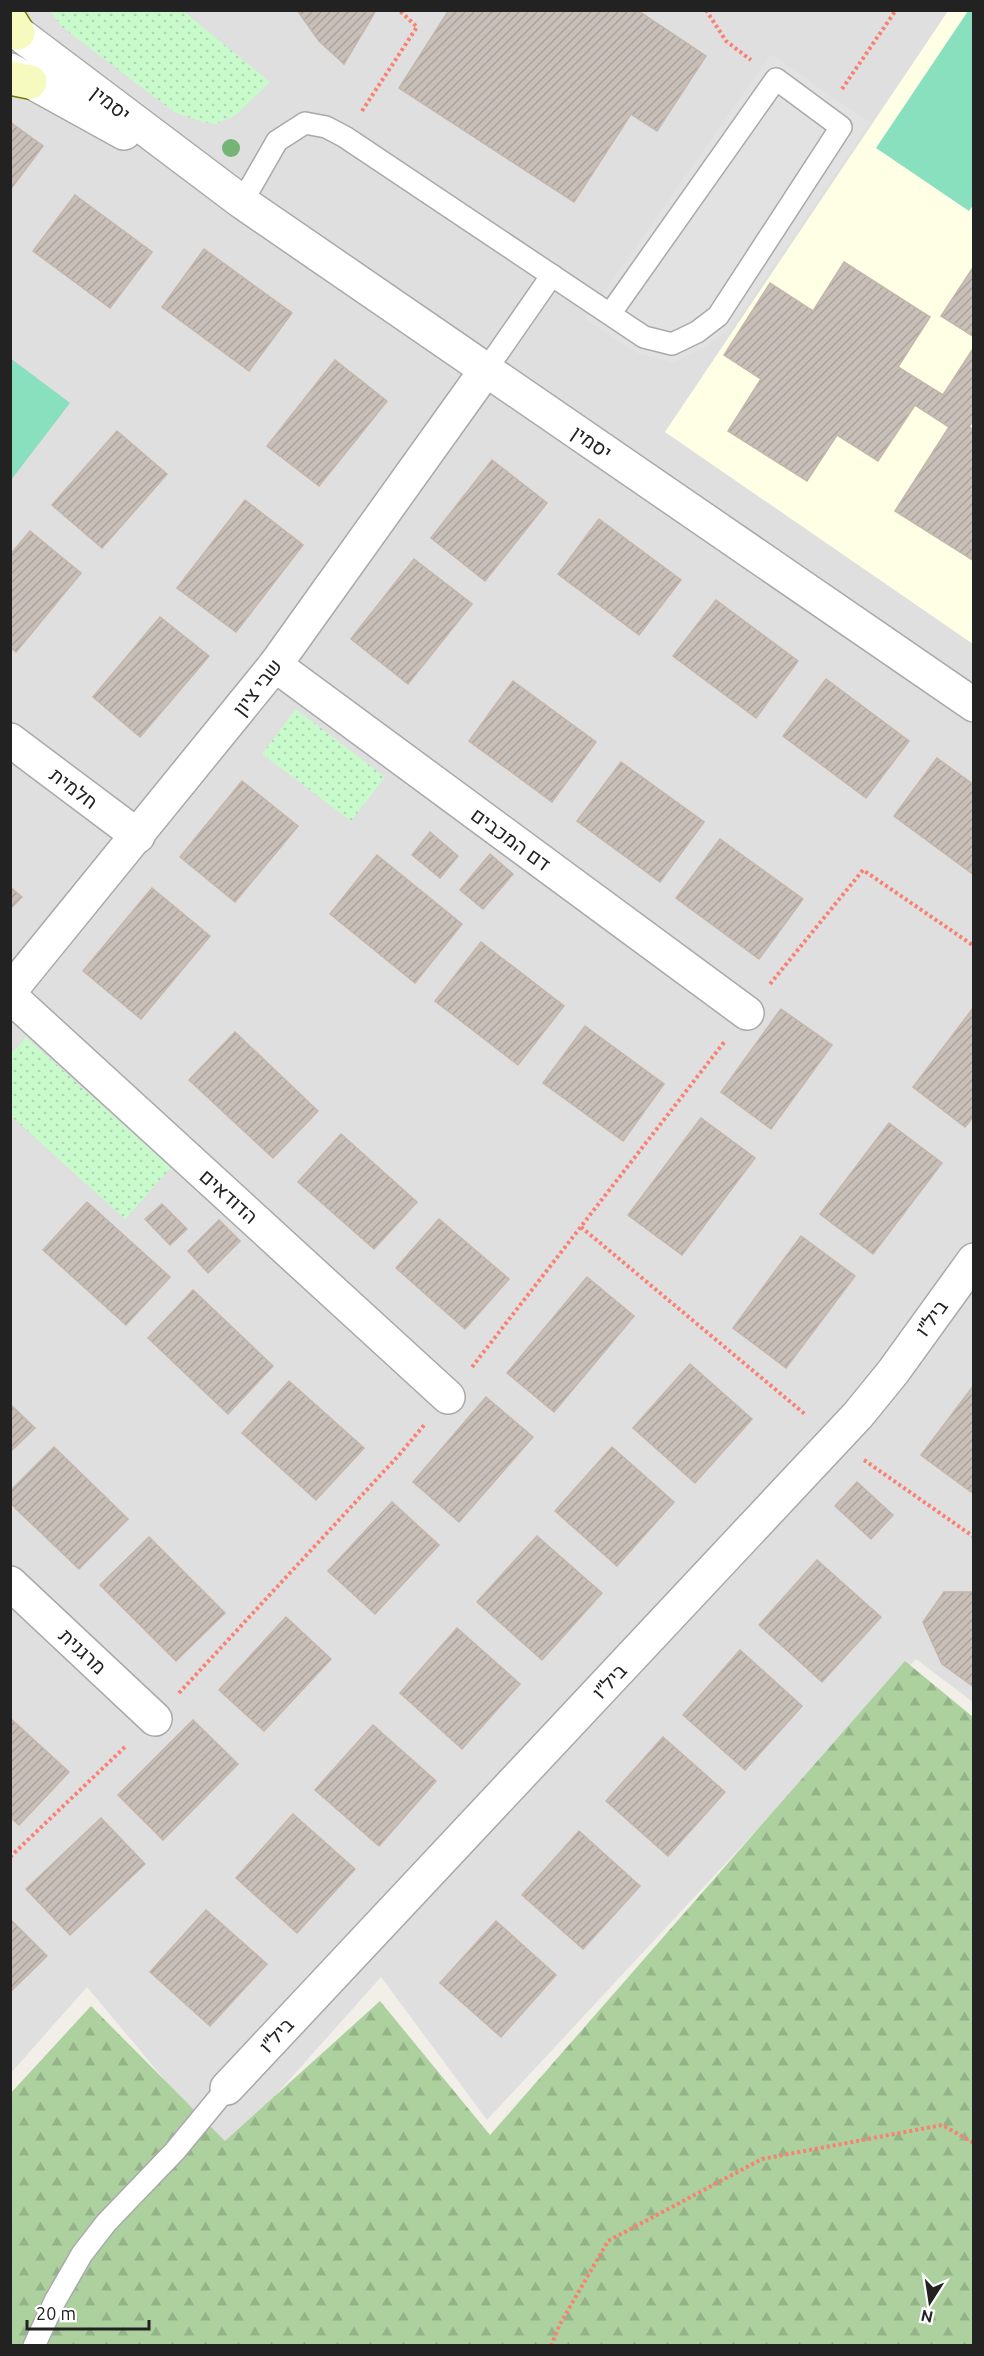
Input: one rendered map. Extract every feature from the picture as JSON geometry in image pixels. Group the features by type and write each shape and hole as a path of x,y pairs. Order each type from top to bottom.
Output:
{"street":[{"name":"יסמין","path":"13,27 210,180 974,705"},
{"name":"יסמין","path":"17,77 210,180"},
{"name":"שבי ציון","path":"10,991 275,665 486,370"},
{"name":"דם המכבים","path":"275,665 747,1013"},
{"name":"חלמית","path":"10,740 138,836"},
{"name":"הדודאים","path":"10,996 448,1397"},
{"name":"ביל״ו","path":"227,2088 835,1440 892,1372 974,1260"},
{"name":"מרגנית","path":"10,1583 155,1719"}],"lane":[{"path":"242,202 277,141 305,123 326,127 345,137 644,337 672,344 697,332 718,316 841,127 776,79 610,314"},
{"path":"486,370 552,275"},
{"path":"34,2346 55,2301 82,2254 106,2223 175,2151 227,2088"}],"path":[{"path":"345,137 417,27 399,10"},
{"path":"706,10 726,41"},
{"path":"824,115 896,10"},
{"path":"863,870 974,946"},
{"path":"581,1227 835,1440 974,1537"},
{"path":"551,2346 560,2324 608,2241 762,2159 942,2125 974,2143"}],"shaded area":[{"path":"11,11 973,11 973,1702 916,1659 487,2120 381,1977 225,2152 87,1987 11,2073"},
{"path":"948,11 973,11 973,644 665,432"},
{"path":"771,54 870,123 730,329 706,346 673,363 637,353 585,319"}],"green space":[{"path":"50,11 183,11 270,82 236,115 216,124 203,122 174,112 62,27"},
{"path":"968,11 974,11 974,204 969,211 876,148"},
{"path":"10,358 70,403 11,480 10,480"},
{"path":"296,709 385,777 351,821 262,754"},
{"path":"26,1037 171,1168 125,1219 11,1116 11,1054"},
{"path":"905,1661 973,1717 973,2345 11,2345 10,2094 91,2006 225,2141 380,2001 490,2135"}],"building":[{"path":"297,10 374,10 375,12 344,64 319,41"},
{"path":"449,10 637,10 706,56 657,131 631,114 574,202 399,88"},
{"path":"10,122 43,146 10,190"},
{"path":"75,195 152,252 110,308 33,251"},
{"path":"204,249 292,313 249,371 162,307"},
{"path":"844,262 930,317 898,367 943,395 974,347 974,419 969,427 974,430 974,561 895,511 949,427 915,405 878,461 837,435 807,481 728,431 761,379 724,355 770,283 813,311"},
{"path":"974,266 974,337 941,316"},
{"path":"335,360 387,401 319,486 267,446"},
{"path":"117,431 167,474 102,548 52,505"},
{"path":"492,460 547,503 485,581 431,538"},
{"path":"245,500 303,545 236,632 177,588"},
{"path":"599,519 681,580 639,635 558,574"},
{"path":"30,531 81,573 16,652 10,647 10,555"},
{"path":"414,559 472,604 408,684 351,639"},
{"path":"716,600 798,661 756,718 673,656"},
{"path":"160,617 209,656 140,737 93,697"},
{"path":"826,679 909,741 866,798 783,736"},
{"path":"513,681 596,742 552,802 469,741"},
{"path":"937,758 974,785 974,875 894,816"},
{"path":"621,762 704,822 660,882 577,821"},
{"path":"242,781 298,826 235,902 180,857"},
{"path":"430,832 458,856 440,878 412,855"},
{"path":"720,839 803,899 759,959 676,898"},
{"path":"490,854 513,874 483,909 460,890"},
{"path":"377,855 462,924 415,983 330,914"},
{"path":"10,887 22,897 10,909"},
{"path":"152,888 210,936 141,1019 83,971"},
{"path":"481,942 564,1006 518,1065 435,1001"},
{"path":"974,1007 974,1116 965,1127 913,1087"},
{"path":"781,1009 832,1045 771,1129 721,1092"},
{"path":"585,1026 664,1084 623,1141 543,1083"},
{"path":"235,1032 318,1111 273,1158 189,1080"},
{"path":"701,1118 755,1158 682,1255 628,1215"},
{"path":"889,1123 942,1163 873,1254 820,1214"},
{"path":"341,1134 417,1202 374,1249 298,1182"},
{"path":"87,1202 170,1277 126,1325 43,1250"},
{"path":"162,1204 187,1229 170,1245 145,1219"},
{"path":"439,1219 509,1279 465,1329 396,1268"},
{"path":"219,1220 240,1241 208,1273 188,1251"},
{"path":"801,1236 855,1276 786,1368 733,1328"},
{"path":"587,1277 634,1316 554,1412 507,1373"},
{"path":"193,1290 273,1366 228,1414 148,1338"},
{"path":"690,1364 752,1419 695,1483 633,1428"},
{"path":"289,1381 364,1448 316,1500 242,1433"},
{"path":"974,1385 974,1488 971,1492 921,1455"},
{"path":"486,1397 533,1437 459,1522 413,1482"},
{"path":"10,1404 35,1428 10,1452"},
{"path":"54,1447 128,1519 79,1569 10,1503 10,1491"},
{"path":"612,1447 674,1502 617,1566 555,1511"},
{"path":"857,1482 893,1515 871,1539 835,1506"},
{"path":"392,1502 439,1545 375,1614 328,1571"},
{"path":"537,1536 602,1593 542,1660 477,1602"},
{"path":"149,1537 225,1613 176,1661 100,1585"},
{"path":"817,1560 881,1617 822,1682 759,1625"},
{"path":"944,1592 974,1592 974,1687 942,1664 923,1622"},
{"path":"286,1617 331,1659 264,1731 219,1690"},
{"path":"457,1628 520,1684 462,1749 400,1693"},
{"path":"740,1650 802,1706 745,1770 683,1715"},
{"path":"10,1718 69,1772 19,1825 10,1817"},
{"path":"193,1720 238,1764 163,1840 118,1795"},
{"path":"373,1725 436,1781 379,1846 315,1790"},
{"path":"663,1737 725,1792 668,1856 606,1801"},
{"path":"293,1814 355,1869 297,1933 236,1878"},
{"path":"101,1818 145,1864 70,1935 26,1889"},
{"path":"579,1831 640,1886 583,1949 522,1895"},
{"path":"206,1910 267,1964 210,2026 150,1972"},
{"path":"10,1919 47,1956 10,1992"},
{"path":"496,1921 556,1975 501,2037 440,1983"}]}
